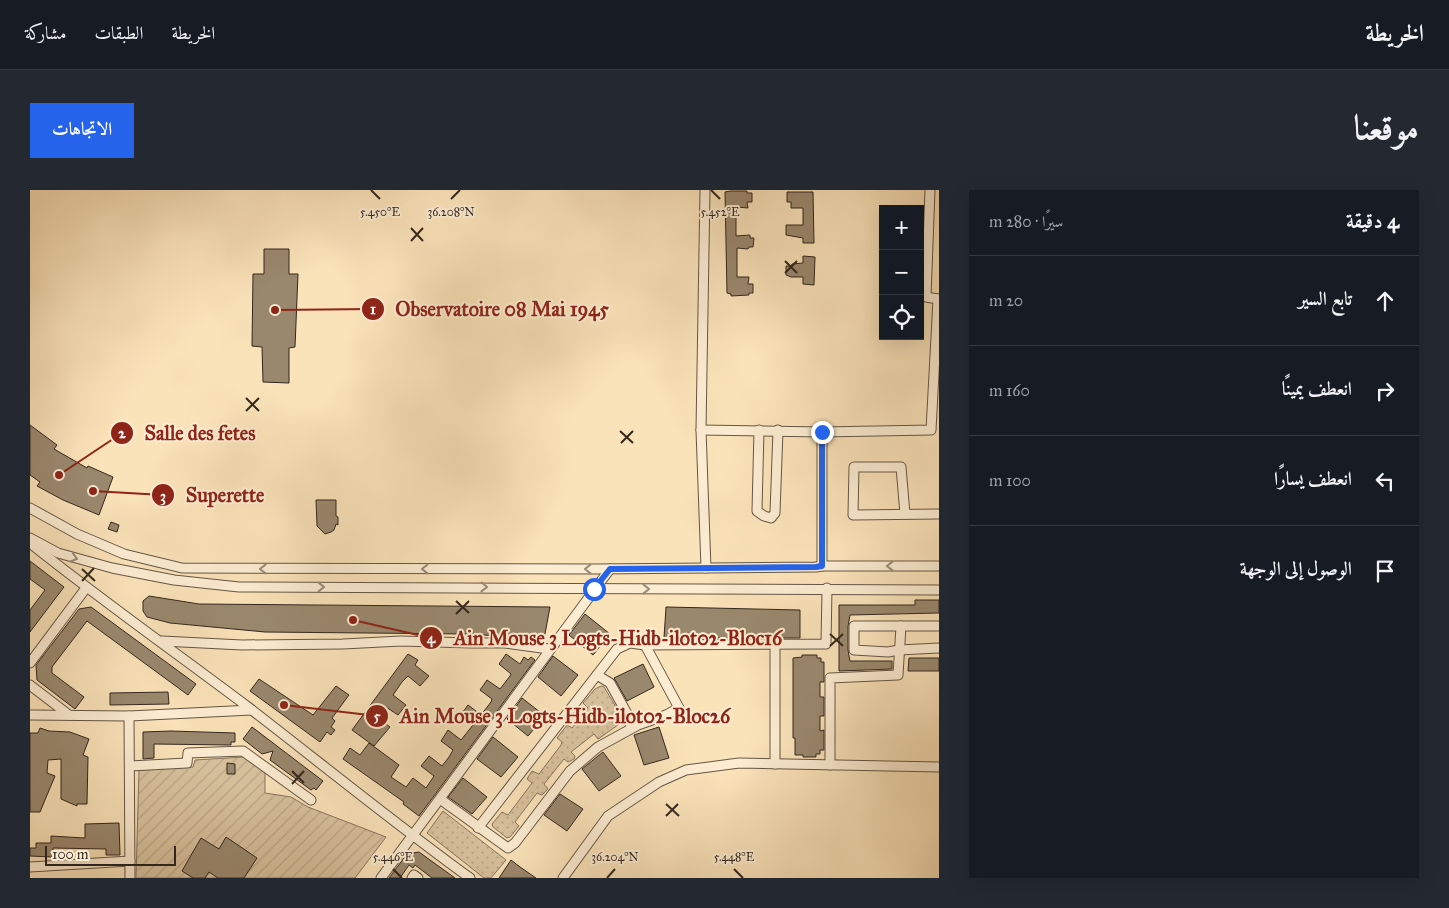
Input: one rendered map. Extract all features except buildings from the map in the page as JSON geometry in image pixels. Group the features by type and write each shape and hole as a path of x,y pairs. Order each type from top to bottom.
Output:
{"street":[{"path":"705,190 701,430 706,568"},
{"path":"701,430 822,432 935,430 938,298 926,297 930,190"},
{"path":"759,430 757,511 771,518 776,513 778,430"},
{"path":"822,432 822,566"},
{"path":"905,514 901,467 854,467 853,515 939,514"},
{"path":"30,508 77,534 124,554 182,568 610,569 939,566"},
{"path":"30,538 58,553 112,568 174,580 239,587 461,586 594,589 827,588 939,590"},
{"path":"30,543 86,588 252,710 412,836 470,878"},
{"path":"380,878 610,569"},
{"path":"30,663 86,588"},
{"path":"478,828 617,649 630,643 645,645 826,644 827,588"},
{"path":"939,626 854,626 854,650 888,652 939,648"},
{"path":"830,765 830,678 898,675 901,626"},
{"path":"161,642 242,645 401,641 506,643 549,649"},
{"path":"774,644 775,764"},
{"path":"440,799 508,848 515,843 570,771 598,747 631,728 679,708 645,645"},
{"path":"597,675 610,683 630,719 631,728"},
{"path":"30,684 69,715"},
{"path":"30,714 130,716 252,710"},
{"path":"130,716 130,878"},
{"path":"130,766 187,762 188,753 243,751 311,800"},
{"path":"563,878 608,816 659,782 686,770 739,763 939,767"},
{"path":"30,866 130,862"},
{"path":"412,878 414,875 418,878"}],"shaded area":[{"path":"601,686 604,687 622,717 618,725 598,739 594,734 571,752 575,756 574,759 568,762 564,759 544,784 548,789 542,795 537,793 515,822 519,826 507,838 493,827 492,824 502,812 508,815 532,783 527,779 532,771 539,774 561,745 562,742 557,738 567,725 572,728 588,708 583,703 595,689"},
{"path":"244,757 265,771 265,793 291,797 308,807 386,837 355,878 136,878 139,770 193,767 195,760"},
{"path":"443,811 506,860 491,878 484,878 427,833"}],"place":[{"name":"Observatoire 08 Mai 1945","path":"275,310"},
{"name":"Salle des fetes","path":"59,475"},
{"name":"Superette","path":"93,491"},
{"name":"Ain Mouse 3 Logts-Hidb-ilot02-Bloc16","path":"353,620"},
{"name":"Ain Mouse 3 Logts-Hidb-ilot02-Bloc26","path":"284,705"}],"route":[{"path":"594,589 610,569 822,566 822,432"}]}
